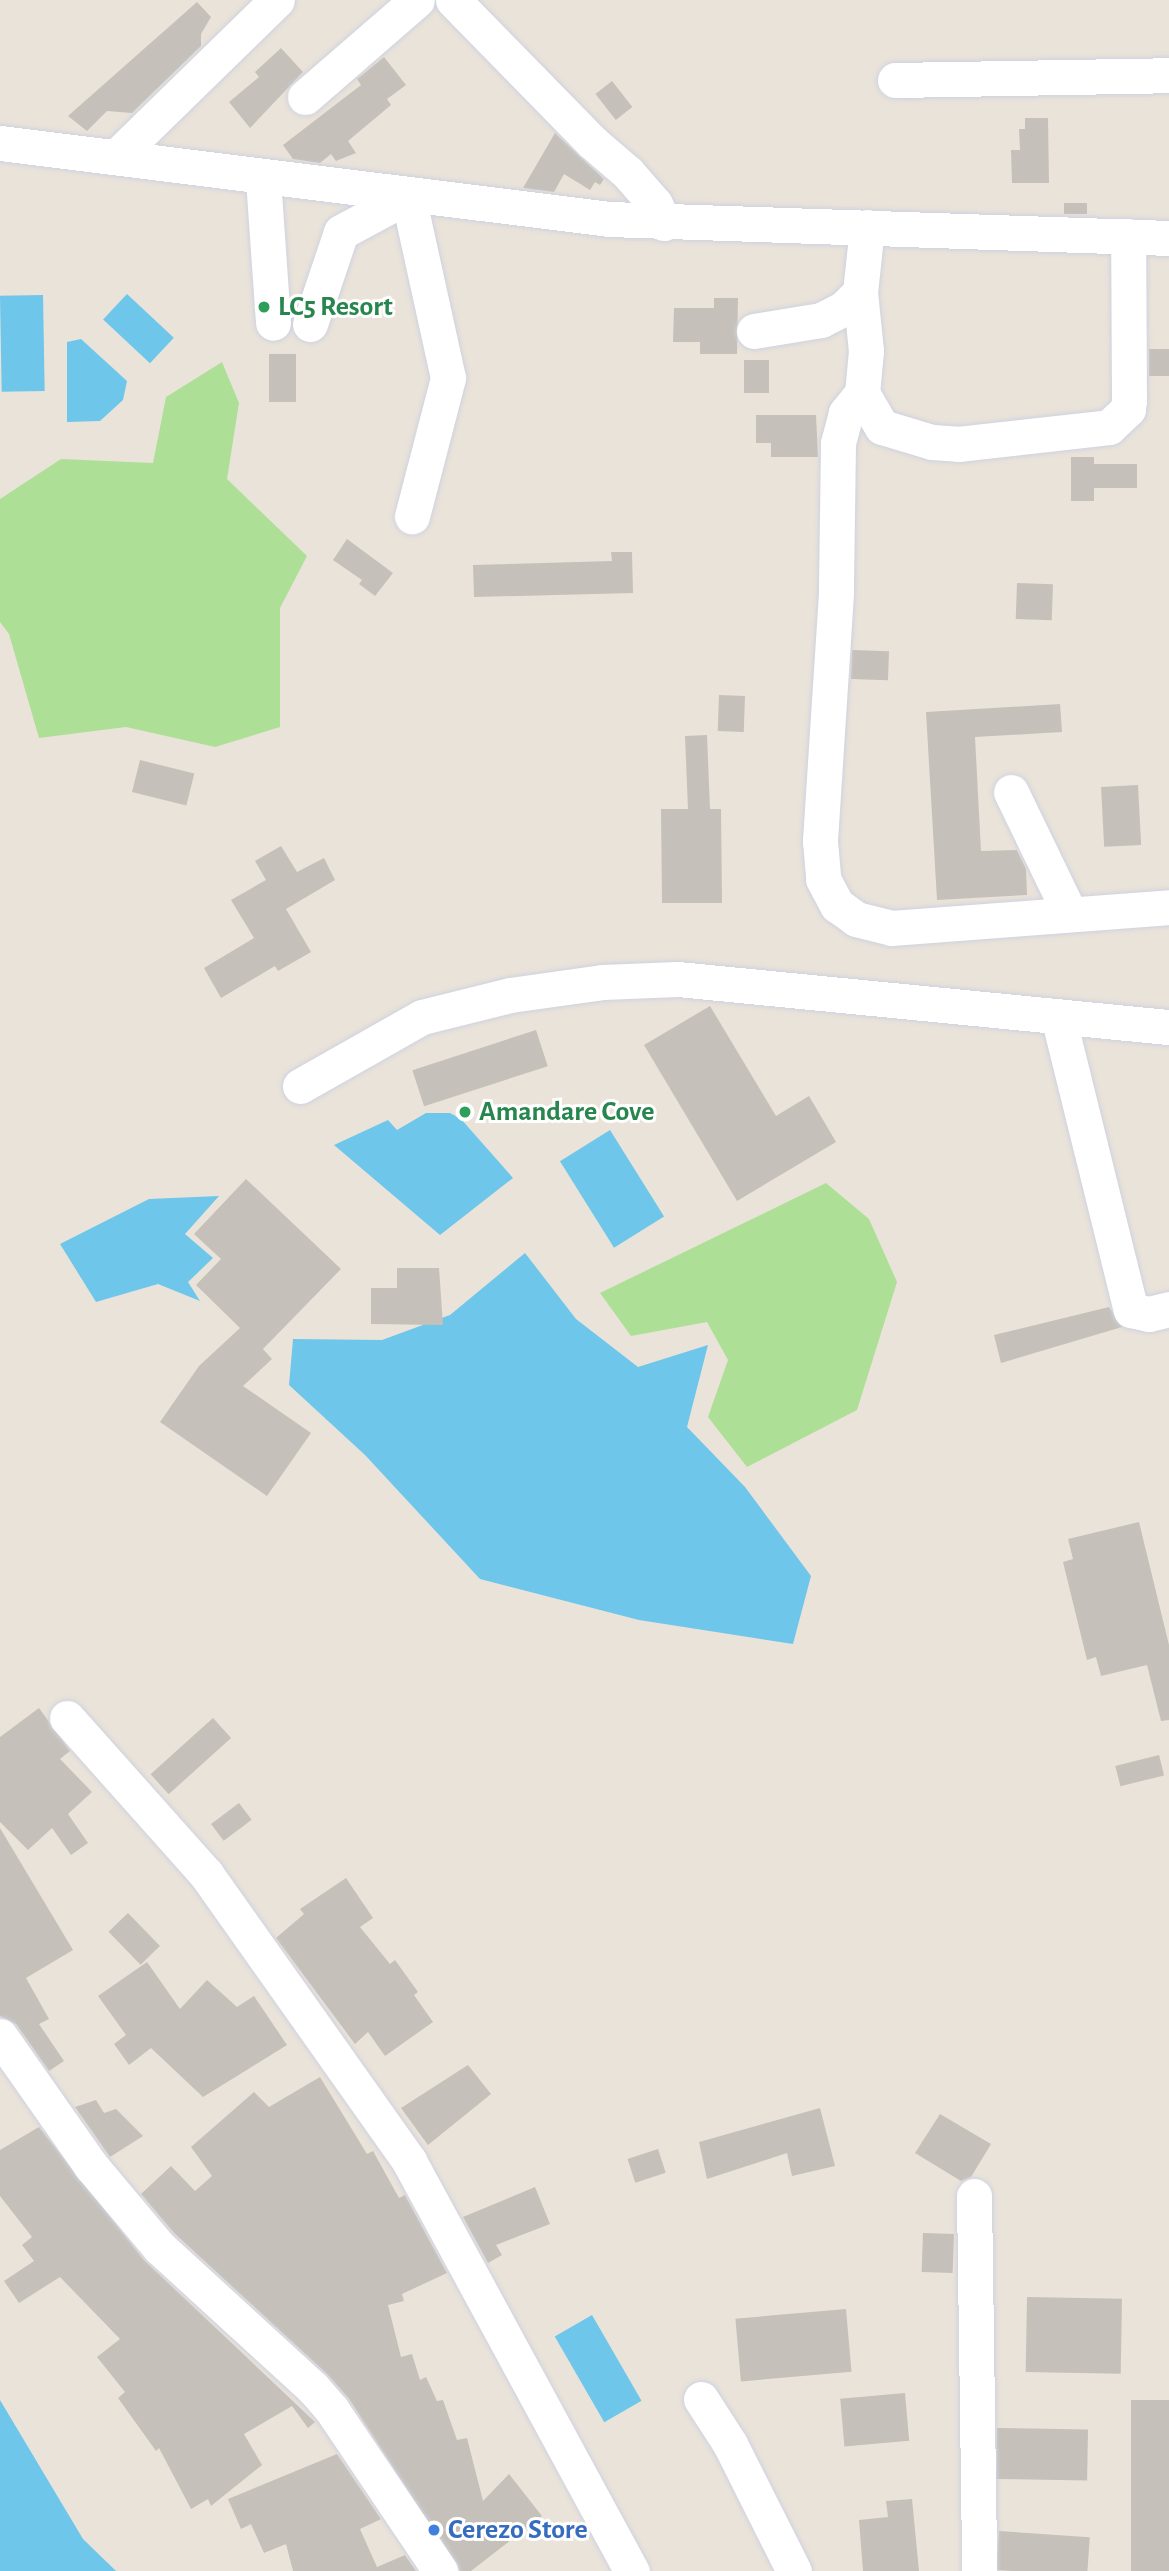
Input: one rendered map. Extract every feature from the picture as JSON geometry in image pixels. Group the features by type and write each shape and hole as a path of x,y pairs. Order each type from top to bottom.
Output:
{"street":[{"path":"118,155 277,0"},
{"path":"305,97 418,0"},
{"path":"453,0 628,173 655,204 664,223"},
{"path":"895,80 1169,75"},
{"path":"0,143 118,155 263,179 664,223 1169,238"},
{"path":"263,179 273,323"},
{"path":"310,324 341,232 408,196"},
{"path":"408,196 448,378 412,516"},
{"path":"867,227 860,292 866,351 862,393 846,413 838,443 836,593 820,841 822,879 837,905 856,919 892,928 1069,912 1169,907"},
{"path":"862,393 882,427 932,442 958,444 1110,427 1128,410 1129,400 1128,236"},
{"path":"754,331 821,320 842,309 860,292"},
{"path":"1010,792 1069,912"},
{"path":"300,1086 422,1017 510,995 603,982 678,979 1169,1027"},
{"path":"1058,1016 1131,1310 1149,1314 1169,1309"},
{"path":"67,1718 206,1874 409,2161 632,2571"},
{"path":"0,2036 91,2166 159,2247 332,2410 440,2571"},
{"path":"974,2196 979,2571"},
{"path":"701,2399 730,2444 794,2571"}],"green space":[{"path":"222,362 239,403 227,479 307,556 280,608 280,727 215,747 126,727 39,738 9,634 0,622 0,499 61,459 153,463 166,397"},
{"path":"826,1183 869,1219 897,1282 857,1410 747,1467 708,1417 728,1360 707,1322 631,1336 600,1293"}],"water":[{"path":"127,294 174,338 150,363 103,320"},
{"path":"43,295 45,391 2,392 0,296"},
{"path":"81,339 127,381 123,400 100,421 67,422 67,342"},
{"path":"426,1113 450,1113 461,1119 513,1178 440,1235 334,1145 388,1120 397,1130"},
{"path":"610,1130 664,1217 614,1248 560,1161"},
{"path":"219,1196 185,1234 213,1258 188,1282 200,1301 158,1284 96,1302 60,1244 149,1199"},
{"path":"525,1253 576,1319 638,1367 708,1345 687,1427 745,1487 811,1576 793,1644 639,1620 480,1579 365,1455 289,1385 293,1339 382,1340 450,1315"},
{"path":"592,2315 641,2401 604,2422 555,2336"},
{"path":"0,2400 83,2539 116,2571 0,2571"}],"building":[{"path":"197,2 211,17 201,34 201,46 132,113 107,111 87,131 68,116"},
{"path":"281,48 303,72 250,128 229,102 259,77 255,72"},
{"path":"384,57 406,85 387,99 391,105 348,141 356,153 336,161 331,154 320,163 293,159 283,145 361,85 357,79"},
{"path":"612,81 632,107 616,120 595,94"},
{"path":"1025,118 1048,118 1049,183 1012,183 1011,150 1020,150 1019,129 1025,129"},
{"path":"555,133 604,179 600,185 595,182 590,190 564,174 554,192 523,188"},
{"path":"1064,203 1087,203 1087,214 1064,214"},
{"path":"714,298 738,298 737,354 700,354 700,342 673,342 674,308 714,308"},
{"path":"1149,349 1169,349 1169,376 1149,376"},
{"path":"269,354 296,354 296,402 269,402"},
{"path":"744,360 769,360 769,393 744,393"},
{"path":"756,415 816,415 818,457 771,457 771,443 756,443"},
{"path":"1071,457 1094,457 1094,464 1137,464 1137,488 1094,488 1094,501 1071,501"},
{"path":"347,539 393,573 375,596 359,584 362,580 333,560"},
{"path":"611,552 632,552 633,593 474,597 473,565 612,561"},
{"path":"1017,583 1053,584 1052,620 1016,619"},
{"path":"852,650 889,651 888,680 851,679"},
{"path":"719,695 745,696 744,732 718,731"},
{"path":"1060,704 1062,732 975,737 981,851 1017,850 1026,869 1027,895 937,900 926,712"},
{"path":"707,735 710,809 721,809 722,903 662,903 661,809 688,809 685,736"},
{"path":"140,760 194,774 186,806 132,792"},
{"path":"1138,785 1141,845 1104,847 1101,787"},
{"path":"281,846 297,872 324,858 335,880 286,909 311,952 278,971 275,966 221,998 204,968 254,938 231,900 266,880 255,861"},
{"path":"710,1006 776,1116 809,1096 836,1142 737,1201 644,1045"},
{"path":"536,1030 548,1066 424,1106 412,1070"},
{"path":"246,1179 341,1269 263,1349 272,1359 243,1386 311,1433 267,1496 160,1422 199,1366 240,1328 196,1285 221,1259 194,1234"},
{"path":"397,1268 439,1268 443,1325 371,1324 371,1288 397,1288"},
{"path":"1109,1307 1122,1327 1001,1363 994,1335"},
{"path":"1139,1522 1169,1645 1169,1720 1161,1721 1147,1665 1101,1676 1096,1657 1087,1660 1063,1562 1073,1559 1068,1539"},
{"path":"39,1708 70,1751 60,1759 92,1792 68,1814 88,1843 71,1855 52,1828 28,1850 0,1822 0,1737"},
{"path":"213,1718 231,1738 169,1794 151,1774"},
{"path":"1159,1755 1164,1775 1120,1786 1115,1766"},
{"path":"239,1803 252,1820 224,1841 211,1824"},
{"path":"0,1828 73,1950 26,1978 49,2019 39,2024 64,2061 49,2071 16,2024 0,2016"},
{"path":"346,1878 373,1918 360,1927 390,1964 395,1960 418,1992 414,1995 433,2022 385,2056 368,2032 355,2044 276,1938 304,1914 300,1909"},
{"path":"128,1913 160,1946 141,1965 109,1932"},
{"path":"147,1962 180,2009 207,1980 237,2007 254,1996 287,2045 203,2097 151,2048 129,2065 114,2044 126,2035 98,1996"},
{"path":"468,2065 491,2094 428,2145 401,2108"},
{"path":"320,2077 367,2154 373,2151 399,2198 405,2195 447,2273 402,2294 404,2301 388,2305 401,2357 412,2354 420,2380 426,2377 437,2401 443,2400 457,2440 467,2438 483,2501 509,2474 542,2516 471,2571 460,2571 349,2399 328,2375 174,2233 141,2194 171,2166 195,2191 212,2176 191,2147 254,2092 269,2107"},
{"path":"96,2100 104,2113 116,2109 143,2136 110,2157 75,2107"},
{"path":"820,2108 835,2166 792,2176 787,2153 707,2179 699,2142"},
{"path":"940,2114 991,2144 971,2177 961,2181 915,2153"},
{"path":"39,2127 144,2260 315,2422 308,2428 292,2406 244,2434 262,2465 211,2506 208,2499 191,2509 159,2448 156,2451 118,2398 125,2392 97,2357 120,2339 60,2277 19,2303 4,2281 34,2261 22,2245 32,2237 0,2196 0,2150"},
{"path":"658,2149 666,2173 635,2183 628,2159"},
{"path":"535,2187 550,2224 496,2245 502,2255 488,2263 463,2217"},
{"path":"923,2233 954,2234 953,2273 922,2272"},
{"path":"1027,2297 1122,2299 1121,2374 1026,2372"},
{"path":"846,2309 851,2372 741,2381 735,2319"},
{"path":"905,2393 909,2441 844,2446 840,2399"},
{"path":"1131,2400 1169,2400 1169,2571 1131,2571"},
{"path":"997,2428 1088,2430 1087,2481 996,2479"},
{"path":"337,2454 381,2519 360,2529 377,2567 405,2555 416,2571 293,2571 286,2544 264,2553 251,2524 241,2529 228,2499"},
{"path":"912,2499 919,2571 863,2571 859,2520 888,2517 886,2501"},
{"path":"999,2531 1090,2537 1087,2571 996,2570"}],"place":[{"name":"LC5 Resort","path":"264,307"},
{"name":"Amandare Cove","path":"465,1112"},
{"name":"Cerezo Store","path":"434,2530"}]}
